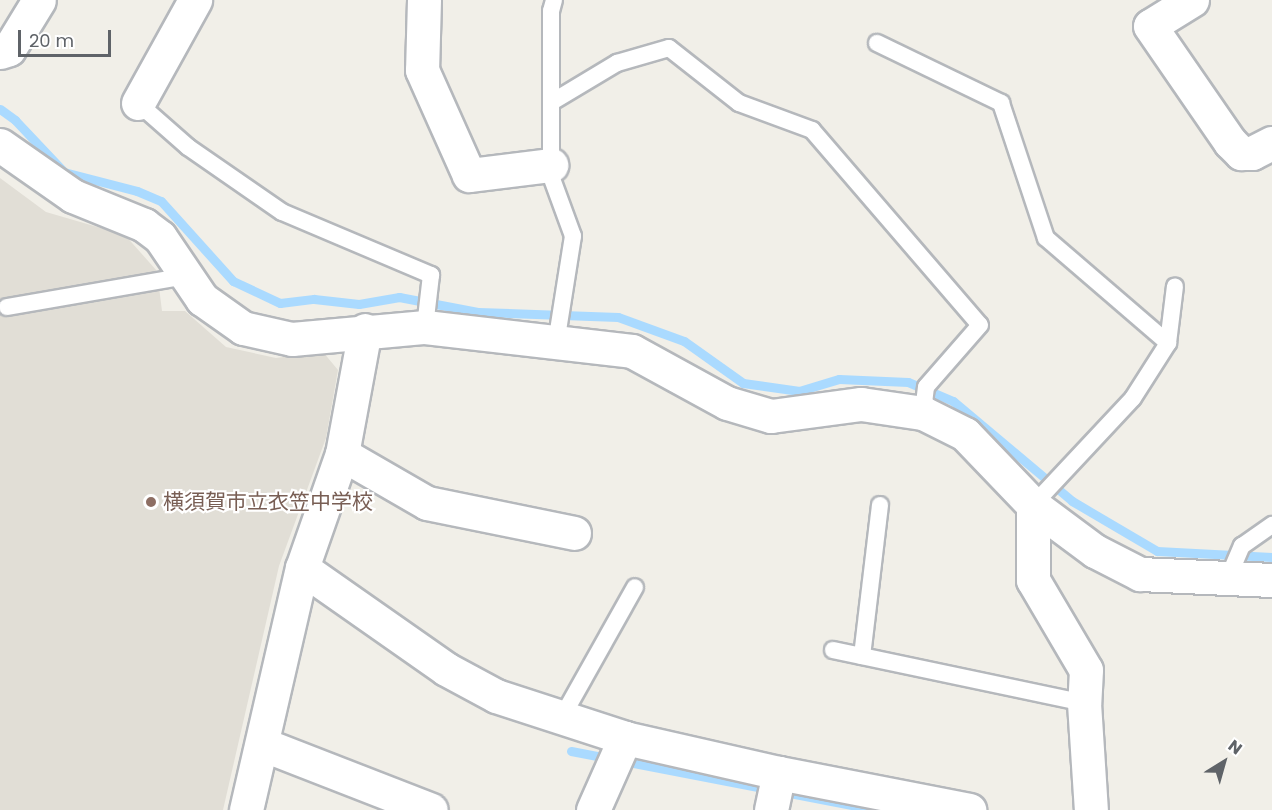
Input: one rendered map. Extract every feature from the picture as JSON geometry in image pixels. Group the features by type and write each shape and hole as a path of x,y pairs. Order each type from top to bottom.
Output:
{"street":[{"path":"0,52 9,49 39,0"},
{"path":"138,103 195,0"},
{"path":"424,0 422,70 469,175 551,165"},
{"path":"1192,0 1150,26 1230,142 1241,153 1252,153 1272,142"},
{"path":"0,145 73,196 144,225 160,237 202,299 243,328 291,339 365,330 425,327 632,351 728,403 771,416 861,404 923,413 965,434 1033,505 1095,550 1140,574 1229,576 1272,580"},
{"path":"246,810 302,568 342,454 365,330"},
{"path":"342,454 428,503 574,533"},
{"path":"1033,505 1033,580 1086,670 1084,703 1091,810"},
{"path":"302,568 446,669 496,696 625,738 779,773 969,810"},
{"path":"593,810 625,738"},
{"path":"262,744 431,810"},
{"path":"771,810 779,773"}],"lane":[{"path":"554,0 550,11 551,176 573,236 556,343"},
{"path":"877,43 1002,103 1046,238 1168,343"},
{"path":"552,102 617,63 669,48 740,103 812,130 980,325 926,387 923,413"},
{"path":"138,103 188,147 282,212 431,275 425,327"},
{"path":"7,307 186,276"},
{"path":"1033,505 1133,398 1168,343 1175,286"},
{"path":"862,656 880,505"},
{"path":"1229,576 1242,546 1272,525"},
{"path":"561,719 635,587"},
{"path":"833,650 1084,703"}],"shaded area":[{"name":"横須賀市立衣笠中学校","path":"0,178 46,212 125,235 157,271 162,311 185,311 226,347 276,358 323,352 338,370 326,438 279,566 223,810 0,810"}],"waterway":[{"path":"0,109 15,120 64,172 137,191 161,201 233,281 280,303 314,299 359,304 399,297 478,312 618,317 684,341 743,383 799,391 839,379 908,382 953,401 1072,501 1157,551 1272,557"},
{"path":"571,751 878,810"}],"place":[{"name":"横須賀市立衣笠中学校","path":"151,502"}]}
